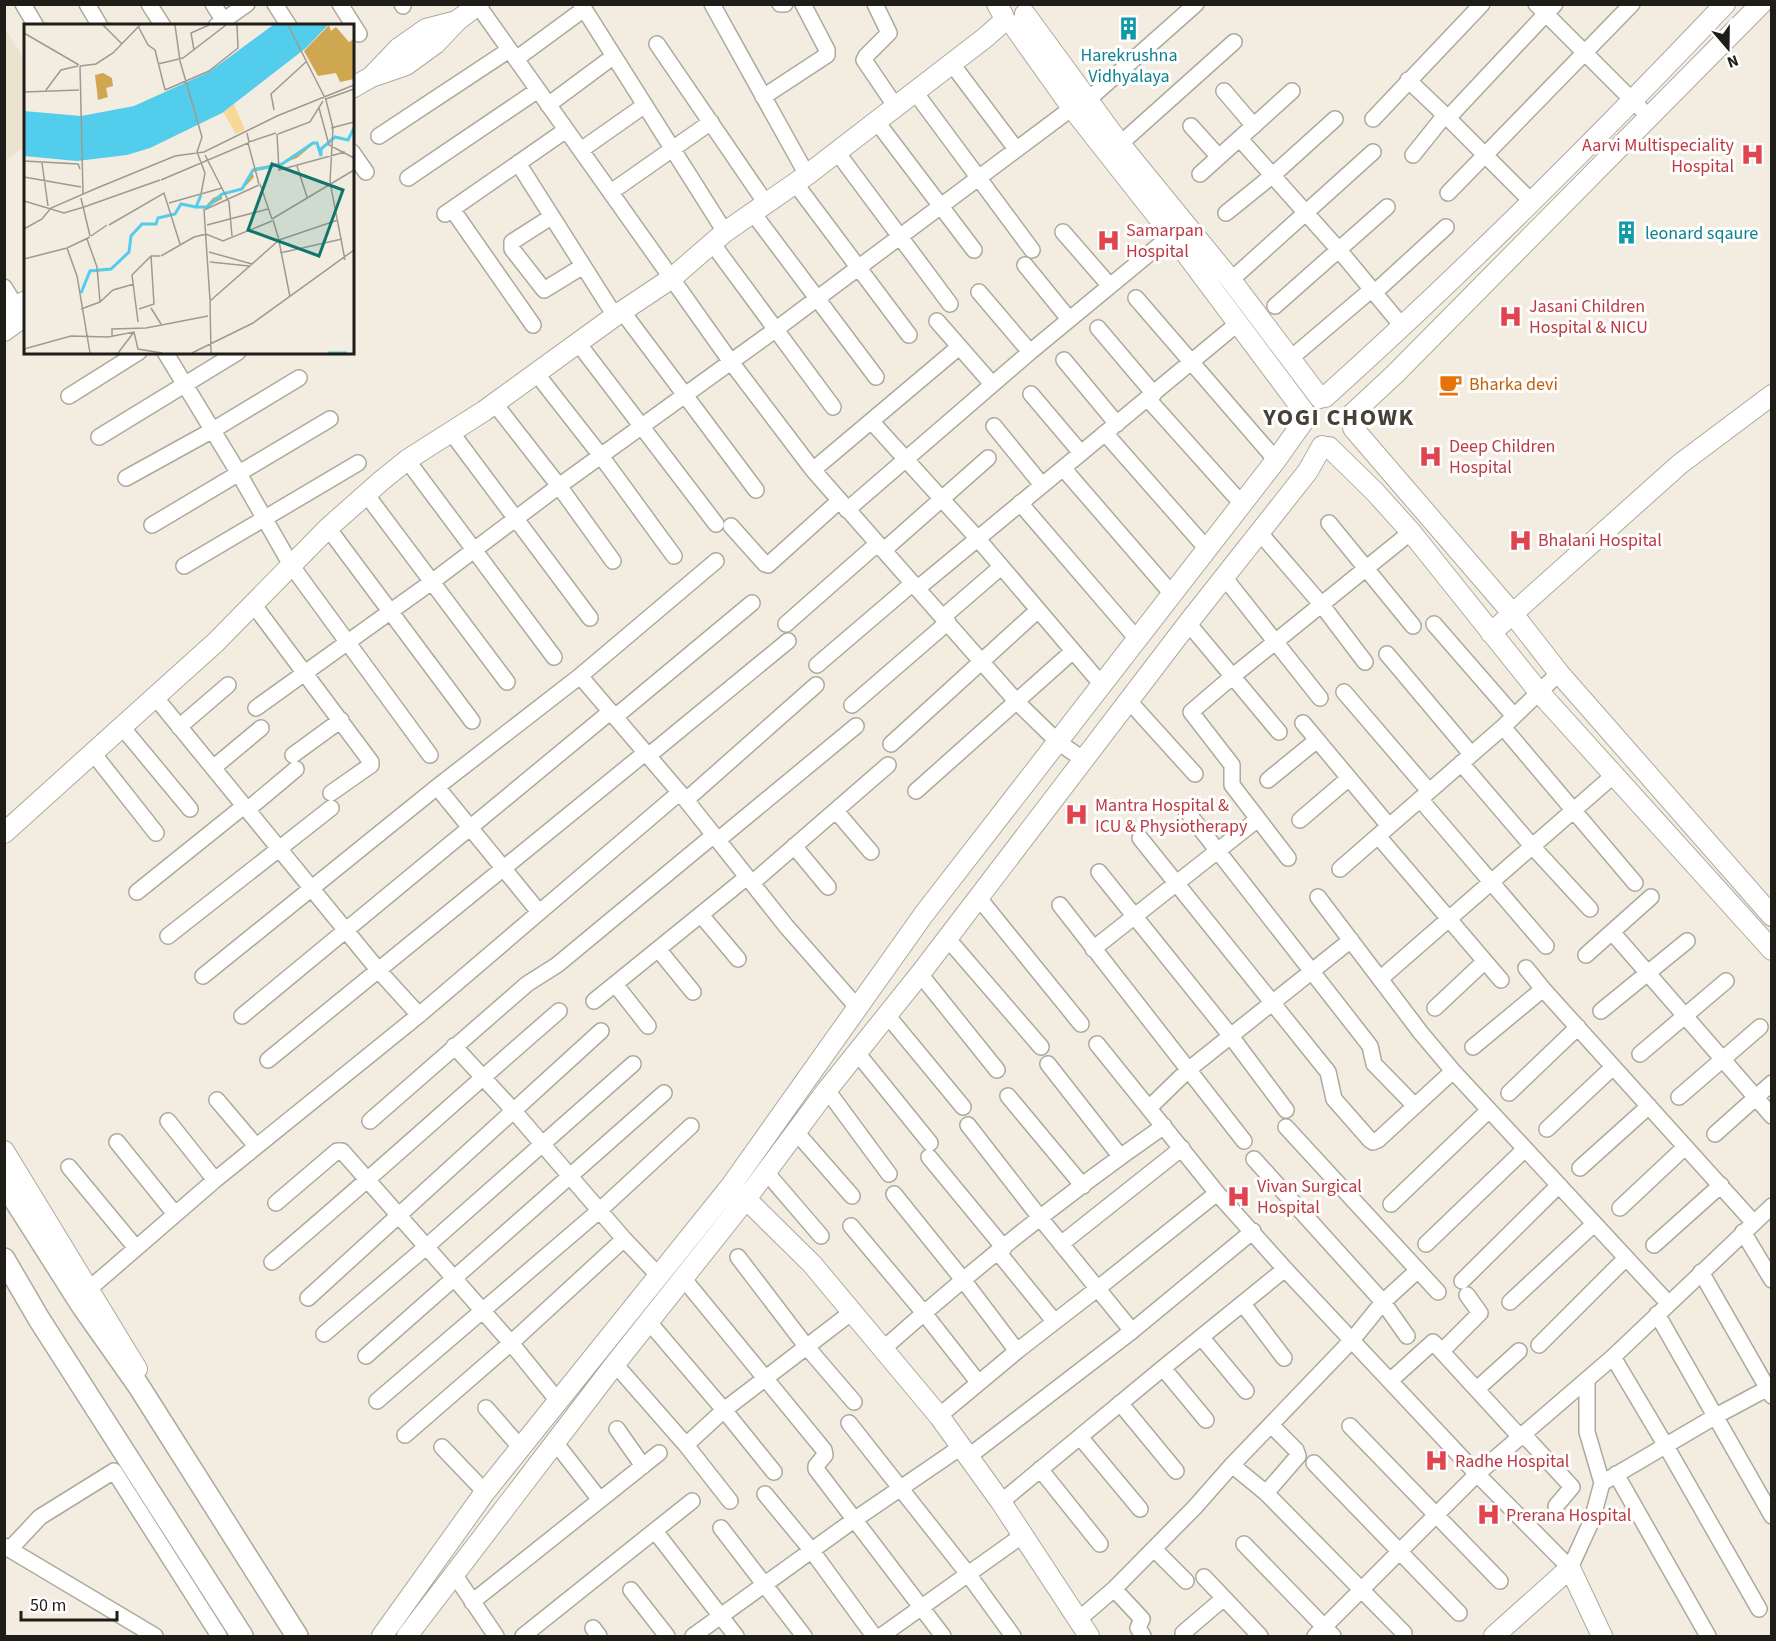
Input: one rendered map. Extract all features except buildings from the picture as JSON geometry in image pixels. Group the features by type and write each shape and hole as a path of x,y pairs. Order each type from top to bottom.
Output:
{"main road":[{"path":"4,1183 300,1636"},
{"path":"4,1259 39,1319 242,1636"}],"street":[{"path":"22,4 35,24"},
{"path":"87,4 99,24"},
{"path":"149,4 162,24"},
{"path":"213,4 222,24 247,4"},
{"path":"275,4 288,24"},
{"path":"340,4 353,24"},
{"path":"712,4 763,97 801,179 858,267 909,335"},
{"path":"780,4 785,4"},
{"path":"763,97 827,55 827,50 803,4"},
{"path":"875,4 890,33 864,60 896,107"},
{"path":"256,708 433,581 515,518 775,330 1016,149 1080,104 1196,4"},
{"path":"1373,119 1482,4"},
{"path":"1448,193 1632,4"},
{"path":"382,1636 485,1492 730,1187 924,914 1276,460 1304,418 1308,406 1323,398 1532,202 1633,101 1725,4"},
{"path":"407,1636 1325,447 1341,444 1346,440 1353,421 1395,374 1761,4"},
{"path":"354,87 371,77 399,48 426,29 458,20 478,5 731,362 813,470 1017,702 1058,742 1084,760"},
{"path":"379,136 513,55 583,7 673,150 719,238 775,330 833,407"},
{"path":"1413,155 1546,8 1584,52 1650,117"},
{"path":"4,833 156,698 216,642 328,528 407,460 495,404 672,278 759,207 801,179 952,64 1014,11 1080,104 1178,229 1231,280 1323,398"},
{"path":"354,26 359,34"},
{"path":"1120,144 1234,42"},
{"path":"657,44 711,122 759,207 816,299 876,376"},
{"path":"548,105 614,56"},
{"path":"952,64 1016,149"},
{"path":"1408,80 1532,202"},
{"path":"408,178 538,90"},
{"path":"1224,91 1254,126"},
{"path":"1200,174 1292,91"},
{"path":"915,92 1032,250"},
{"path":"1080,104 1120,144 1178,229 1237,324 1281,379 1304,418 1308,438 1325,447 1375,492 1411,532 1539,692 1772,950"},
{"path":"581,150 645,105"},
{"path":"1226,213 1273,175 1335,119"},
{"path":"611,192 711,122"},
{"path":"877,122 974,250"},
{"path":"1191,126 1219,157"},
{"path":"533,325 449,212 566,130"},
{"path":"1240,139 1339,250 1402,326"},
{"path":"837,152 951,304"},
{"path":"1231,280 1373,152"},
{"path":"354,155 366,172"},
{"path":"518,164 583,266 685,395 756,490"},
{"path":"1275,306 1388,207"},
{"path":"551,217 512,242 512,249 544,290 583,266"},
{"path":"1291,358 1446,227"},
{"path":"578,343 723,525 768,565 843,505 906,459 1178,229"},
{"path":"1063,232 1110,285"},
{"path":"1025,265 1069,319"},
{"path":"4,287 18,308 4,332"},
{"path":"979,292 1030,352"},
{"path":"1136,298 1276,460"},
{"path":"937,321 992,384"},
{"path":"817,665 915,585 978,539 1237,324"},
{"path":"1098,328 1151,396 1242,504"},
{"path":"813,470 959,347"},
{"path":"69,396 136,354"},
{"path":"166,354 291,565 430,755"},
{"path":"99,437 235,354"},
{"path":"1064,360 1111,428 1207,549"},
{"path":"536,374 601,456 675,556"},
{"path":"126,478 213,430 299,378"},
{"path":"1031,394 1082,453"},
{"path":"1491,633 1680,464 1772,395"},
{"path":"1323,398 1334,397 1342,401 1353,421 1559,673 1772,916"},
{"path":"495,404 559,486 613,561"},
{"path":"152,525 330,419"},
{"path":"872,422 978,539 1102,685"},
{"path":"994,426 1042,485"},
{"path":"451,432 590,618"},
{"path":"786,624 880,547 943,500 988,459"},
{"path":"407,460 554,657"},
{"path":"184,566 358,463"},
{"path":"1063,468 1172,594"},
{"path":"366,494 507,682"},
{"path":"1020,504 1137,639"},
{"path":"1329,523 1413,626"},
{"path":"328,528 472,721"},
{"path":"1288,858 1231,784 1232,765 1191,712 1411,532"},
{"path":"1260,533 1321,604 1365,662"},
{"path":"203,976 437,787 580,676 716,561"},
{"path":"852,705 1001,567"},
{"path":"1224,576 1320,698"},
{"path":"242,1016 470,826 752,603"},
{"path":"168,936 279,849 371,764 306,672 253,604"},
{"path":"891,744 1038,610"},
{"path":"1188,623 1279,732"},
{"path":"1434,624 1573,809 1635,883"},
{"path":"268,1060 504,867 788,641"},
{"path":"916,792 1073,651"},
{"path":"1387,654 1532,846 1590,909"},
{"path":"1340,869 1509,722 1559,673"},
{"path":"580,676 683,796 786,926 856,1007"},
{"path":"89,1289 215,1180 420,1014 539,912 816,685"},
{"path":"179,727 228,686"},
{"path":"1344,692 1491,882 1546,946"},
{"path":"156,698 379,971 420,1014"},
{"path":"1129,701 1195,774"},
{"path":"136,892 246,808 341,720"},
{"path":"1303,723 1349,778 1383,831 1449,920 1501,980"},
{"path":"370,1121 527,984 557,965 856,726"},
{"path":"122,727 190,809"},
{"path":"213,768 261,728"},
{"path":"1268,780 1317,740"},
{"path":"93,753 156,833"},
{"path":"594,1001 700,915 794,846 888,765"},
{"path":"1380,979 1614,775"},
{"path":"1300,820 1349,778"},
{"path":"437,787 539,912"},
{"path":"1185,809 1370,1046 1374,1064 1415,1106"},
{"path":"836,810 871,852"},
{"path":"1094,949 1258,819"},
{"path":"1140,838 1328,1072 1334,1099 1370,1140 1373,1142 1378,1140 1453,1071"},
{"path":"794,846 828,886"},
{"path":"1099,872 1230,1035 1286,1110"},
{"path":"978,897 1081,1024"},
{"path":"1318,897 1453,1071 1626,1258 1663,1309 1716,1416 1772,1516"},
{"path":"1586,955 1651,897"},
{"path":"1060,905 1244,1141"},
{"path":"700,915 738,959"},
{"path":"1612,932 1772,1116"},
{"path":"947,938 1041,1047"},
{"path":"1149,1108 1188,1070 1230,1035 1351,940"},
{"path":"1601,1011 1687,941"},
{"path":"658,949 693,992"},
{"path":"1435,1008 1484,962"},
{"path":"1526,968 1720,1185 1749,1228 1772,1280"},
{"path":"920,974 997,1070"},
{"path":"1640,1054 1726,981"},
{"path":"615,984 648,1026"},
{"path":"1473,1047 1543,989"},
{"path":"272,1262 559,1011"},
{"path":"887,1015 963,1107"},
{"path":"1509,1093 1578,1027"},
{"path":"1679,1096 1760,1027"},
{"path":"308,1298 602,1031"},
{"path":"1097,1044 1217,1193 1477,1474 1570,1568 1602,1636"},
{"path":"454,1046 658,1275"},
{"path":"858,1054 1054,1321"},
{"path":"324,1334 633,1064"},
{"path":"1048,1064 1120,1156"},
{"path":"1547,1129 1613,1067"},
{"path":"1715,1134 1772,1083"},
{"path":"827,1090 890,1174"},
{"path":"366,1356 664,1093"},
{"path":"1008,1096 1083,1186"},
{"path":"217,1100 256,1146"},
{"path":"1580,1168 1649,1106"},
{"path":"1391,1204 1488,1110"},
{"path":"168,1121 215,1180"},
{"path":"968,1125 1132,1330"},
{"path":"377,1401 600,1210 691,1126"},
{"path":"883,1349 924,1312 1001,1250 1120,1156 1164,1126"},
{"path":"1286,1127 1438,1292"},
{"path":"796,1132 852,1196"},
{"path":"117,1142 175,1214"},
{"path":"1620,1208 1685,1146"},
{"path":"1061,1244 1182,1149"},
{"path":"1426,1244 1525,1149"},
{"path":"4,1151 160,1407 290,1610 300,1636"},
{"path":"276,1203 337,1151 342,1151 511,1343 558,1401"},
{"path":"1254,1159 1383,1302 1407,1336"},
{"path":"69,1167 136,1248"},
{"path":"766,1172 821,1236"},
{"path":"1442,1352 1480,1313 1464,1288 1559,1185"},
{"path":"1654,1245 1720,1185"},
{"path":"730,1187 746,1199 812,1264 939,1416 1002,1502 1084,1628 1114,1589 1199,1503 1232,1465 1353,1339 1383,1302 1418,1270"},
{"path":"939,1416 1054,1321 1217,1193"},
{"path":"894,1194 1017,1351"},
{"path":"1244,1544 1324,1633 1361,1588 1477,1474 1613,1357 1772,1206"},
{"path":"1510,1302 1594,1224"},
{"path":"851,1226 924,1312 978,1382"},
{"path":"693,1636 854,1520 964,1452 1132,1330 1253,1231"},
{"path":"405,1435 511,1343 624,1239"},
{"path":"738,1257 806,1346 854,1402"},
{"path":"1539,1345 1626,1258"},
{"path":"1002,1502 1286,1269"},
{"path":"1602,1483 1716,1416 1770,1390 1701,1272"},
{"path":"684,1278 824,1450 825,1455 816,1467 943,1636"},
{"path":"1243,1304 1284,1358"},
{"path":"686,1445 724,1410 852,1312"},
{"path":"649,1322 774,1473"},
{"path":"1202,1338 1246,1391"},
{"path":"1391,1380 1431,1343 1572,1487 1556,1506"},
{"path":"1478,1389 1519,1351"},
{"path":"1613,1357 1759,1609"},
{"path":"615,1364 686,1445 730,1501"},
{"path":"1163,1368 1206,1420"},
{"path":"1494,1636 1570,1568 1593,1520 1602,1483 1587,1432 1587,1380"},
{"path":"1120,1403 1176,1471"},
{"path":"486,1408 520,1447"},
{"path":"849,1423 968,1574 1013,1636"},
{"path":"1266,1493 1298,1459 1296,1450 1271,1425"},
{"path":"1350,1426 1500,1581"},
{"path":"616,1429 643,1466"},
{"path":"1080,1437 1140,1509"},
{"path":"555,1442 600,1500"},
{"path":"442,1447 485,1492"},
{"path":"472,1602 659,1453"},
{"path":"1314,1463 1459,1613"},
{"path":"1232,1465 1266,1493 1404,1633"},
{"path":"1040,1469 1101,1544"},
{"path":"155,1636 7,1547 40,1517 114,1472 219,1636"},
{"path":"1616,1474 1708,1636"},
{"path":"765,1494 812,1551 874,1636"},
{"path":"523,1636 692,1501"},
{"path":"721,1528 804,1636"},
{"path":"654,1531 736,1636"},
{"path":"881,1636 1023,1535"},
{"path":"1154,1549 1186,1581"},
{"path":"453,1574 496,1636"},
{"path":"1204,1577 1260,1636"},
{"path":"1114,1589 1142,1619 1138,1628 1143,1636"},
{"path":"631,1590 667,1636"},
{"path":"1183,1634 1224,1598"}],"shaded area":[{"path":"4,27 24,58 24,148 5,161"}],"place":[{"name":"Harekrushna Vidhyalaya","path":"1129,29"},
{"name":"Aarvi Multispeciality Hospital","path":"1752,155"},
{"name":"leonard sqaure","path":"1627,233"},
{"name":"Samarpan Hospital","path":"1108,240"},
{"name":"Jasani Children Hospital & NICU","path":"1511,316"},
{"name":"Bharka devi","path":"1451,384"},
{"name":"Deep Children Hospital","path":"1431,456"},
{"name":"Bhalani Hospital","path":"1520,540"},
{"name":"Mantra Hospital & ICU & Physiotherapy","path":"1077,815"},
{"name":"Vivan Surgical Hospital","path":"1239,1196"},
{"name":"Radhe Hospital","path":"1437,1461"},
{"name":"Prerana Hospital","path":"1488,1515"}],"district":[{"name":"YOGI CHOWK","path":"1339,417"}]}
